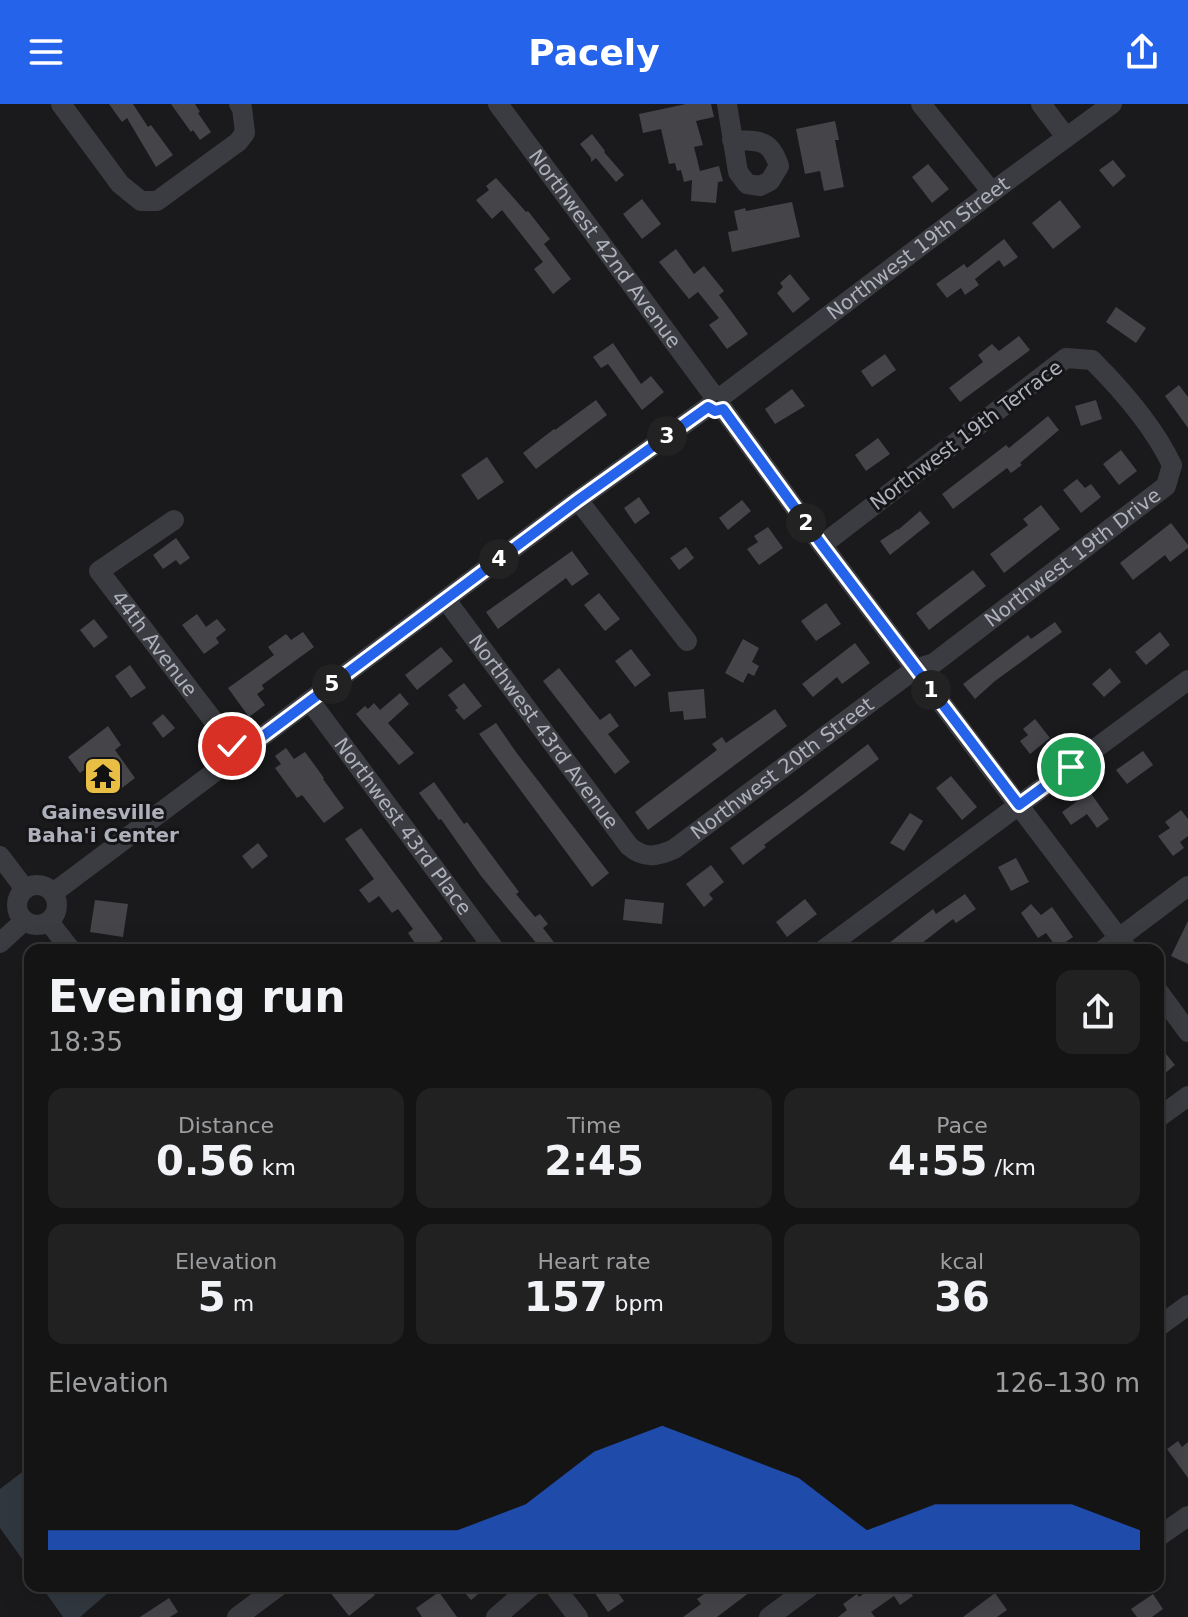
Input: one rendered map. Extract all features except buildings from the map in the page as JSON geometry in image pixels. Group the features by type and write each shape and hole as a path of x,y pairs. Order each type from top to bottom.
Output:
{"street":[{"path":"61,104 120,184 141,201 157,201 238,142 245,133 242,113"},
{"name":"Northwest 42nd Avenue","path":"498,104 822,545 1019,805 1115,944"},
{"path":"727,104 732,140"},
{"path":"921,104 992,192"},
{"path":"1041,104 1066,137"},
{"name":"Northwest 19th Street","path":"53,893 1112,104"},
{"name":"Northwest 19th Terrace","path":"822,545 1066,358 1092,360 1142,418"},
{"name":"Northwest 19th Drive","path":"915,669 934,663 1166,486 1172,465 1164,448 1142,418"},
{"path":"578,500 687,641"},
{"name":"44th Avenue","path":"174,520 99,571 239,754"},
{"name":"Northwest 43rd Avenue","path":"446,600 629,846 646,856"},
{"name":"Northwest 20th Street","path":"646,856 661,855 674,849 915,669"},
{"path":"831,944 1188,680"},
{"name":"Northwest 43rd Place","path":"310,701 491,944"},
{"path":"0,856 25,889"},
{"path":"40,885 53,893 57,909 49,922 34,926 24,921 17,910 17,902 25,889 40,885"},
{"path":"1118,944 1188,886"},
{"path":"0,943 24,921"},
{"path":"49,922 66,944"},
{"path":"1164,999 1188,1032"},
{"path":"1164,1114 1188,1096"},
{"path":"1164,1323 1188,1305"},
{"path":"1164,1533 1188,1516"},
{"path":"237,1617 271,1592"},
{"path":"496,1617 525,1592"},
{"path":"559,1592 578,1617"},
{"path":"769,1617 803,1592"}],"shaded area":[{"path":"24,1471 24,1562 0,1528 0,1489"},
{"path":"45,1592 109,1592 80,1617 63,1617"}],"place":[{"name":"Gainesville Baha'i Center","path":"103,776"}],"route":[{"path":"232,746 239,754 578,500 708,407 715,411 723,409 1019,805 1071,767"}]}
